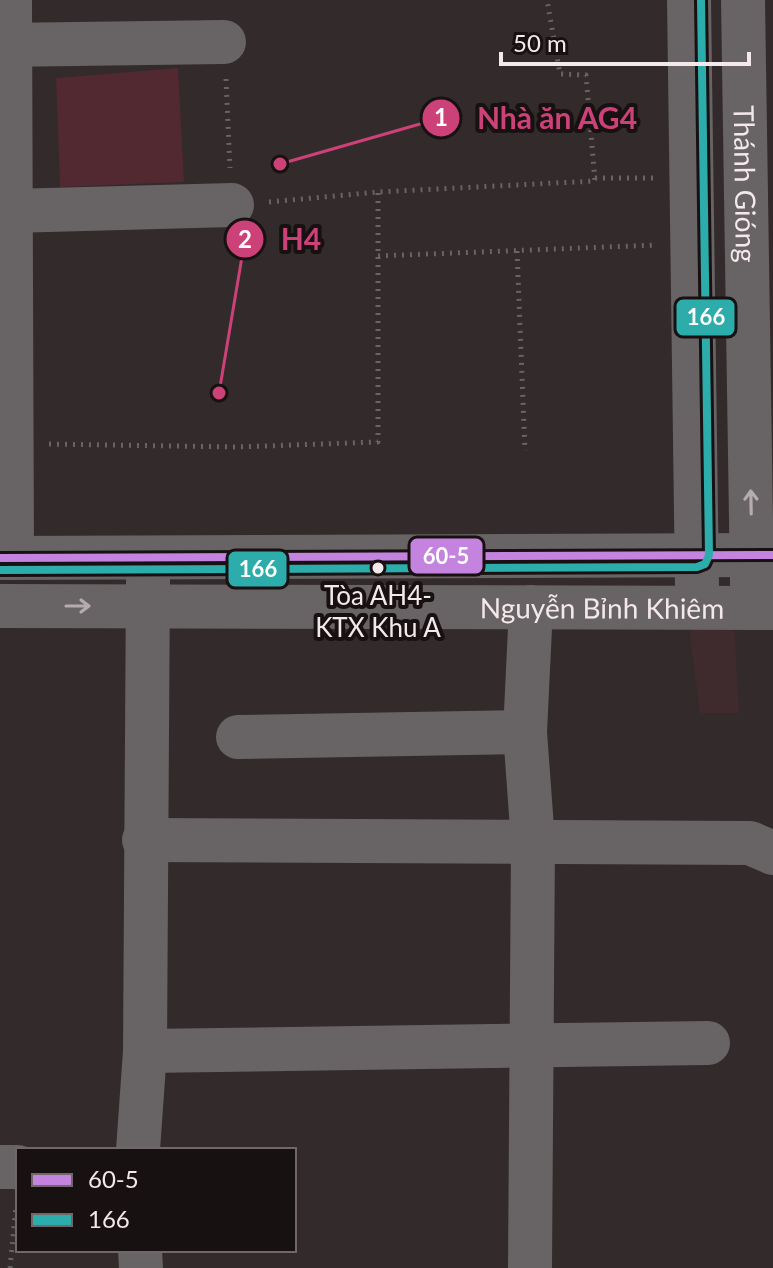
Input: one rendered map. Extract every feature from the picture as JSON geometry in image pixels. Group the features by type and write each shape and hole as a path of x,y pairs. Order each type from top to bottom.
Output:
{"street":[{"path":"6,558 11,444 6,379 5,45 10,0"},
{"name":"Thánh Gióng","path":"689,0 698,607"},
{"name":"Thánh Gióng","path":"743,0 762,608"},
{"path":"5,45 224,42"},
{"path":"7,229 232,205"},
{"name":"Nguyễn Bỉnh Khiêm","path":"6,558 762,555"},
{"path":"138,1148 145,1051 148,557"},
{"name":"Nguyễn Bỉnh Khiêm","path":"0,606 762,608"},
{"path":"530,1268 533,842 525,732 531,607"},
{"path":"238,737 525,732"},
{"path":"144,840 750,843 773,853"},
{"path":"145,1051 708,1043"}],"path":[{"path":"547,0 560,74 586,75 595,178"},
{"path":"224,42 232,205 378,192 560,184 595,181 595,178 692,178"},
{"path":"11,444 236,447 378,442 378,192"},
{"path":"378,256 693,243"},
{"path":"517,251 525,451"},
{"path":"10,1268 12,1176"}],"shaded area":[{"path":"178,68 184,182 60,187 56,78"},
{"path":"687,613 734,621 739,713 700,713"}],"transit line":[{"name":"166","path":"0,570 697,567 705,564 709,555 701,0"},
{"name":"60-5","path":"0,558 773,555"}],"place":[{"name":"Nhà ăn AG4","path":"280,164"},
{"name":"H4","path":"219,393"},
{"name":"Tòa AH4- KTX Khu A","path":"378,568"}]}
